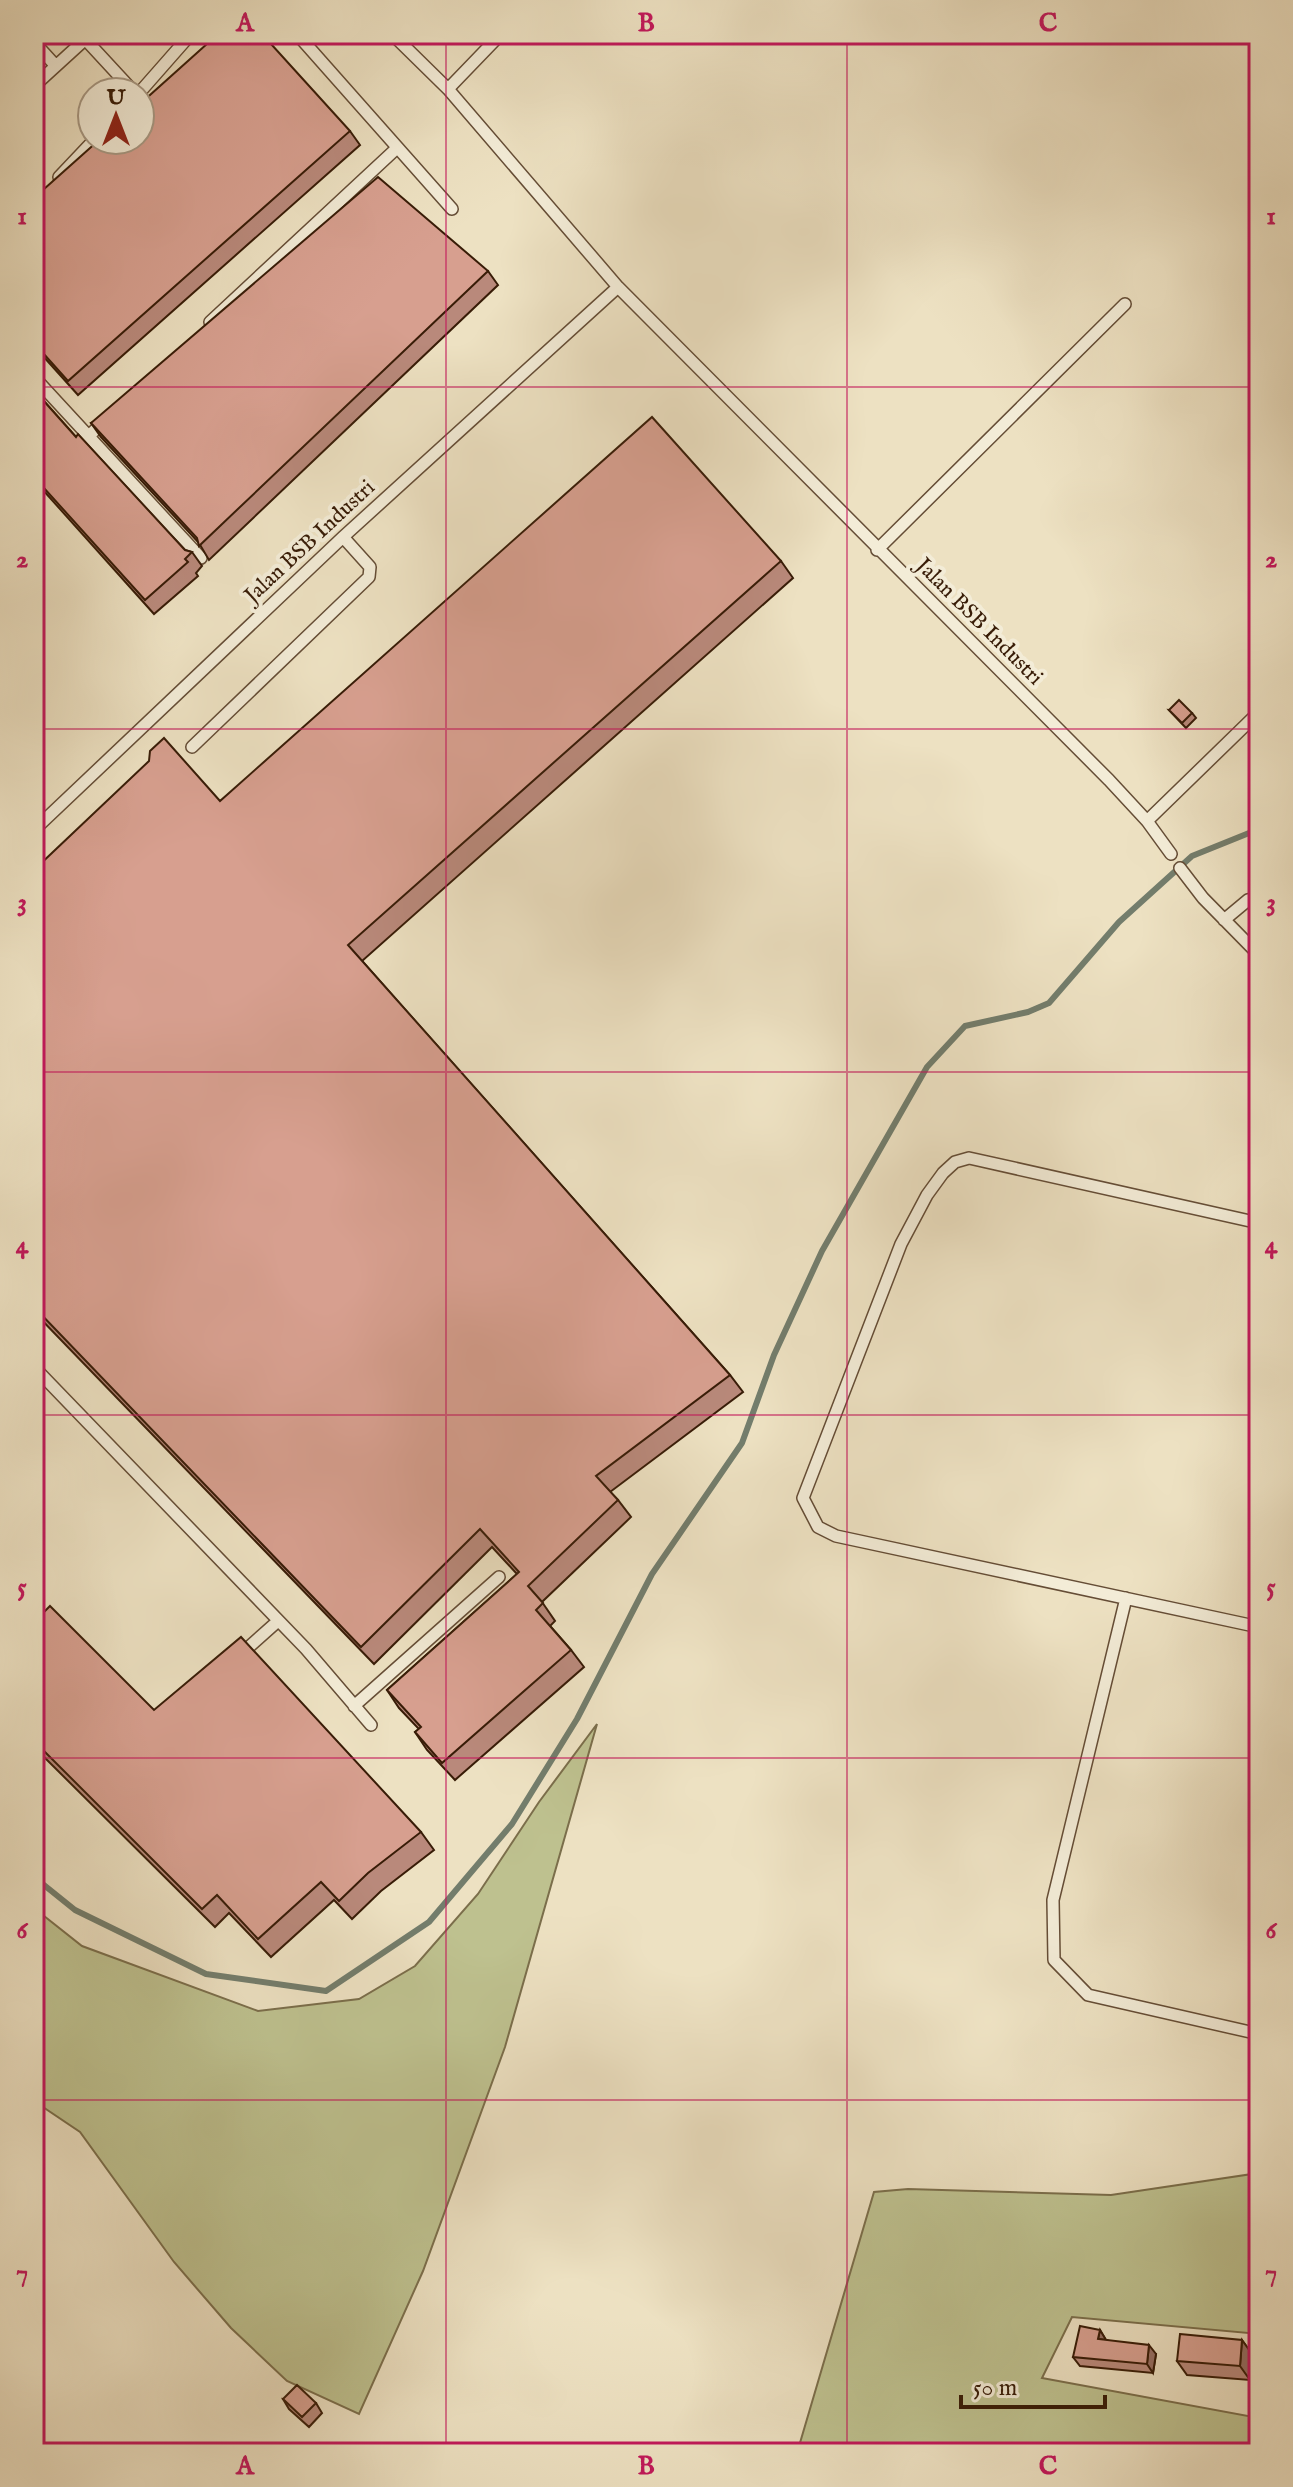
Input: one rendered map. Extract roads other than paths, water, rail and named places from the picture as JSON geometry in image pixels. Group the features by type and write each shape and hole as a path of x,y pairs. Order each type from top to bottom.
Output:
{"lane":[{"path":"152,76 191,34"},
{"path":"297,34 452,209"},
{"name":"Jalan BSB Industri","path":"392,34 448,89 618,287 1147,821 1171,854"},
{"path":"448,89 501,34"},
{"path":"34,86 88,37 123,76"},
{"path":"34,42 55,65"},
{"path":"203,329 397,148"},
{"path":"54,182 79,156"},
{"name":"Jalan BSB Industri","path":"34,830 343,537 618,287"},
{"path":"877,550 1125,304"},
{"path":"34,377 201,558"},
{"path":"89,436 111,414"},
{"path":"192,747 369,577 370,567 343,537"},
{"path":"1147,821 1259,712"},
{"path":"1180,868 1259,955"},
{"path":"1224,920 1248,900 1259,898"},
{"path":"1259,1223 969,1158 955,1162 927,1195 901,1244 803,1498 808,1514 818,1527 836,1536 1259,1627"},
{"path":"34,1367 278,1621 371,1725"},
{"path":"354,1706 499,1577"},
{"path":"1126,1598 1053,1900 1054,1960 1088,1995 1259,2034"},
{"path":"227,1666 278,1621"}],"waterway":[{"path":"34,1877 75,1910 206,1974 326,1991 429,1922 512,1824 577,1719 652,1574 742,1443 774,1355 822,1251 927,1067 965,1026 1028,1012 1049,1003 1119,922 1192,856 1259,829"}]}
